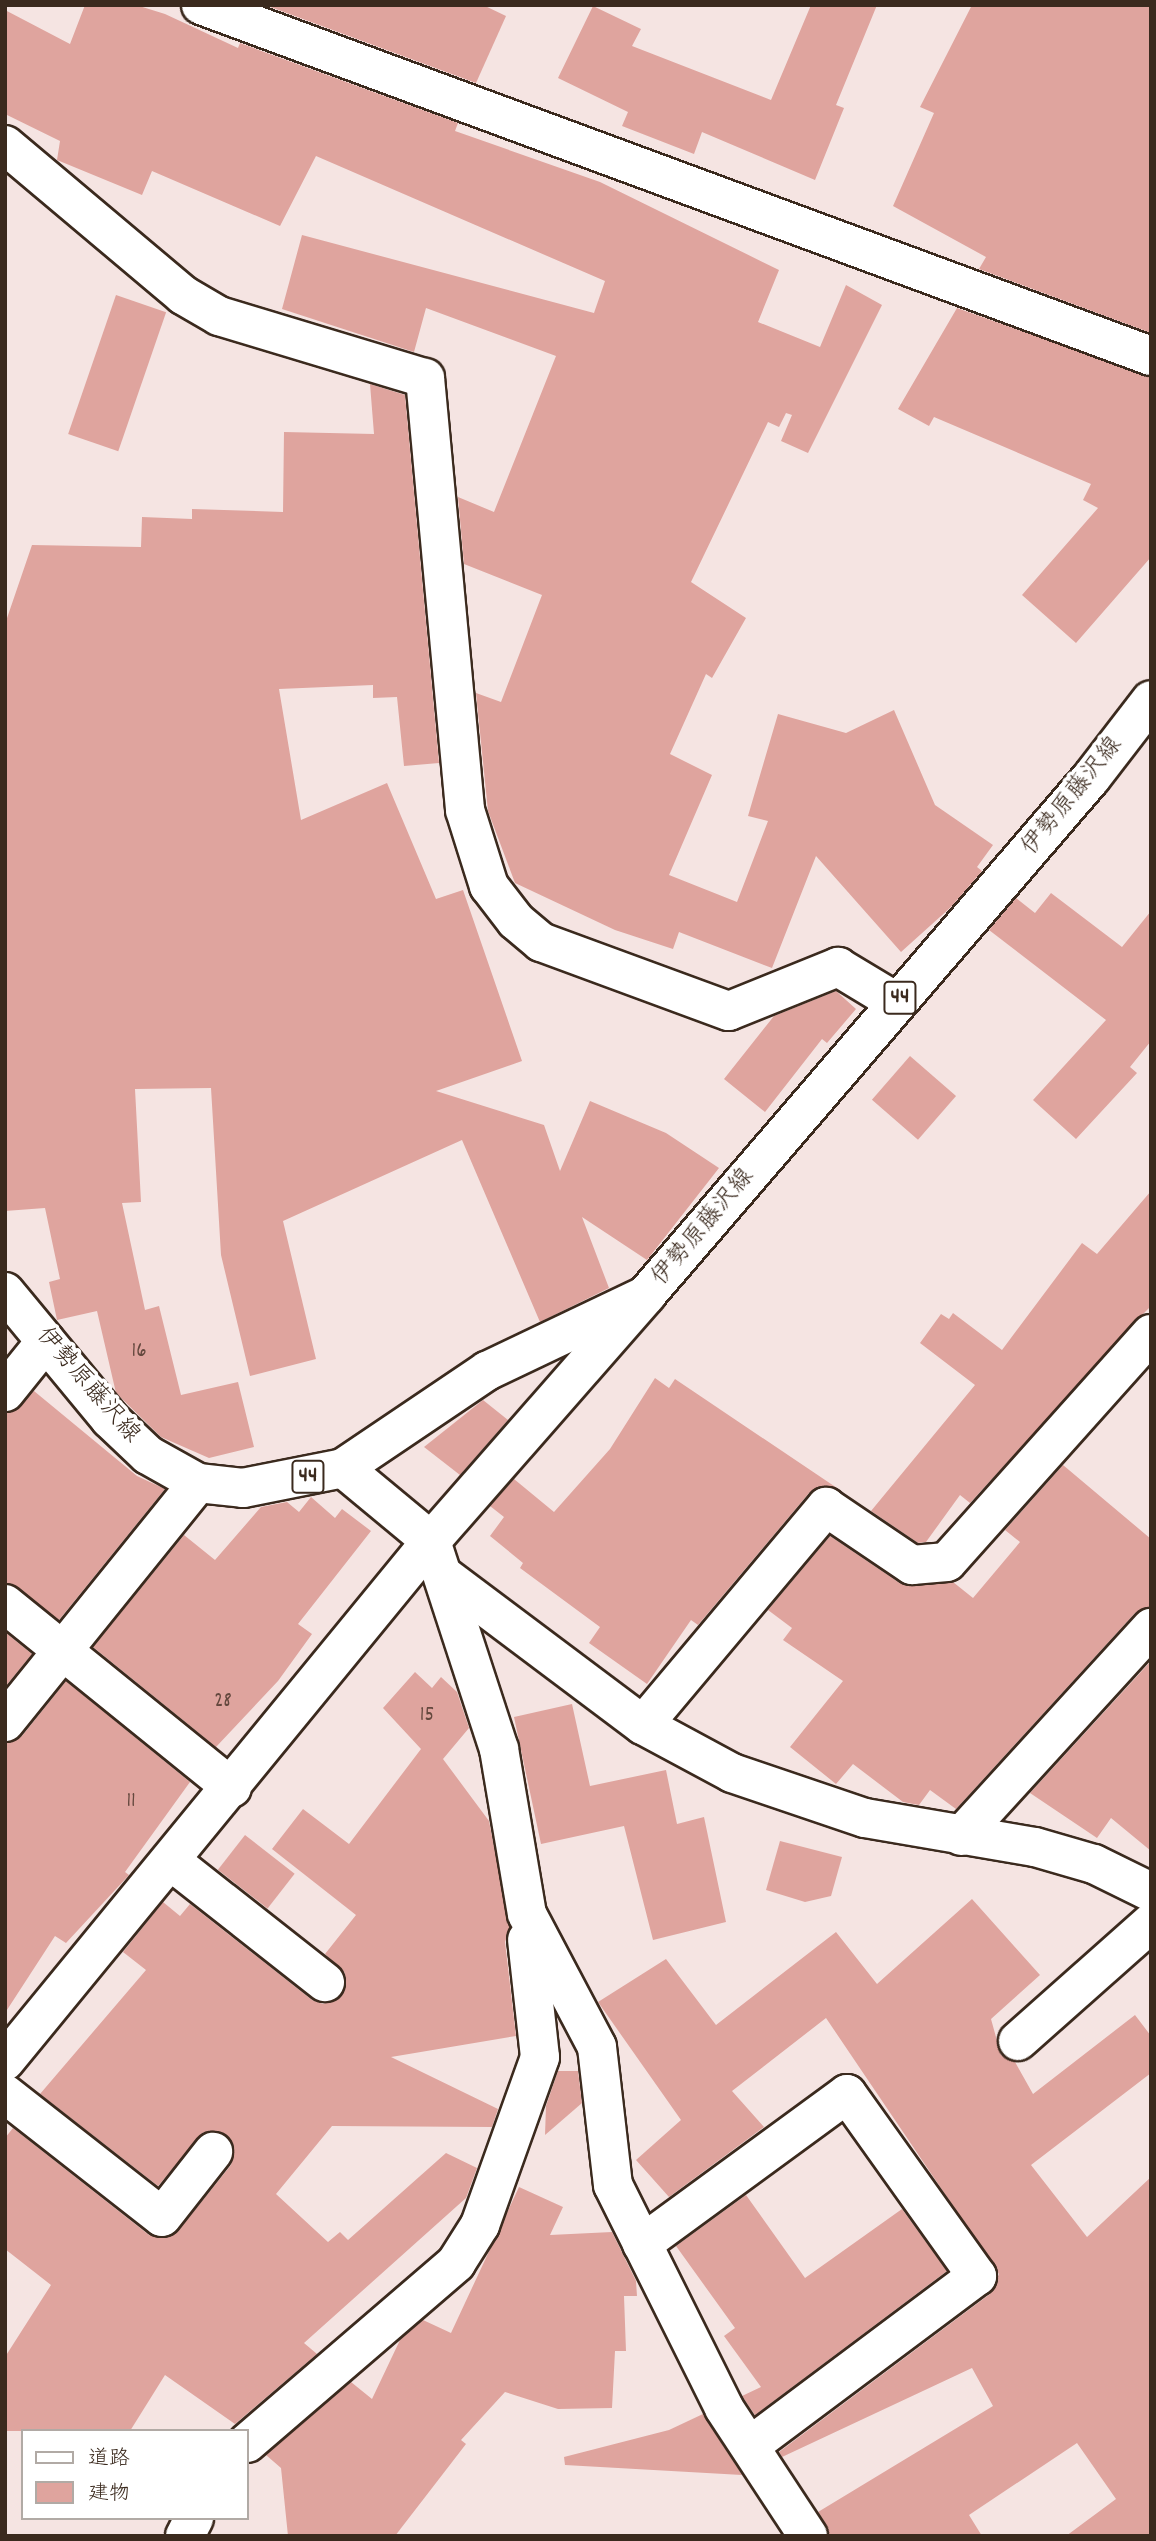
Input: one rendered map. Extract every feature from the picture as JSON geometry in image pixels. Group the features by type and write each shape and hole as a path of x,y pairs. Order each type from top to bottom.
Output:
{"street":[{"path":"201,5 1151,356"},
{"path":"5,145 183,295 219,316 425,378 465,810 489,886 516,922 541,942 729,1011 838,967 896,1002"},
{"name":"伊勢原藤沢線","path":"5,1292 139,1446 198,1483 243,1488 343,1468 487,1371 646,1295 1151,700"},
{"path":"5,2061 232,1788 431,1541 646,1295"},
{"path":"643,1724 826,1507 912,1565 947,1562 1151,1334"},
{"path":"5,1392 46,1341"},
{"path":"248,2442 456,2263 480,2225 540,2057 499,1749 447,1578 431,1541 343,1468"},
{"path":"5,1722 198,1483"},
{"path":"447,1578 643,1724 732,1773 796,1799 1094,1864 1151,1892"},
{"path":"5,1604 232,1788"},
{"path":"961,1836 1148,1635"},
{"path":"514,1855 527,1914 597,2047 613,2185 724,2408 807,2536"},
{"path":"171,1861 325,1982"},
{"path":"1018,2041 1151,1923"},
{"path":"5,2094 162,2217 213,2152"},
{"path":"642,2244 847,2094 977,2276 750,2446"},
{"path":"184,2536 193,2520"}],"building":[{"path":"85,5 136,5 165,14 238,48 240,43 458,123 455,131 600,182 779,270 758,322 820,347 846,285 882,305 808,453 781,441 792,415 786,413 779,427 768,422 691,582 746,618 712,678 706,674 670,754 712,775 669,875 737,902 768,821 748,816 778,714 846,733 894,710 935,805 993,845 977,867 982,871 951,907 901,952 816,856 772,968 679,932 673,949 615,930 515,883 488,811 476,693 501,702 542,595 464,564 458,497 494,512 556,356 426,308 414,352 282,309 302,235 594,313 605,281 316,156 280,226 152,171 142,195 57,160 60,141 5,114 5,10 70,44"},
{"path":"265,5 483,5 506,16 476,83"},
{"path":"811,5 877,5 836,105 844,108 815,180 702,132 694,154 622,126 628,112 558,78 593,6 641,29 632,46 771,100"},
{"path":"972,5 1151,5 1151,333 979,269 986,257 893,206 934,113 920,107"},
{"path":"116,295 166,312 118,451 68,434"},
{"path":"957,308 1151,377 1151,557 1076,643 1022,595 1098,508 1083,500 1091,484 934,417 929,426 898,409"},
{"path":"370,384 405,395 439,763 404,766 397,697 373,698 373,685 279,689 301,820 387,783 436,899 463,890 522,1061 436,1091 544,1125 560,1171 590,1101 666,1133 719,1168 647,1260 582,1217 609,1288 540,1322 462,1140 283,1221 316,1359 250,1376 221,1255 211,1088 135,1089 141,1202 122,1203 145,1310 159,1306 181,1395 238,1382 254,1447 209,1458 161,1437 116,1393 97,1311 57,1320 49,1282 60,1279 45,1208 5,1211 5,624 32,545 141,547 142,517 192,519 192,509 283,512 284,432 374,434"},
{"path":"1051,893 1122,947 1151,911 1151,1041 1130,1067 1137,1073 1076,1139 1033,1100 1106,1020 989,930 1016,898 1035,913"},
{"path":"836,991 856,1009 827,1043 822,1039 765,1112 724,1079 774,1016"},
{"path":"910,1056 956,1096 918,1140 872,1100"},
{"path":"1151,1191 1151,1306 970,1503 960,1495 926,1542 918,1543 871,1511 975,1385 920,1343 941,1314 949,1319 953,1313 1002,1350 1082,1243 1097,1254"},
{"path":"655,1378 669,1388 675,1379 837,1488 809,1493 698,1625 691,1620 647,1684 589,1643 600,1627 520,1568 523,1563 490,1536 504,1517 490,1506 514,1479 554,1512 610,1449"},
{"path":"34,1391 137,1476 165,1489 59,1620 5,1583 5,1413"},
{"path":"483,1400 508,1420 460,1475 424,1447"},
{"path":"1063,1465 1151,1539 1151,1607 1135,1613 956,1809 930,1790 919,1805 903,1802 853,1764 836,1784 790,1747 843,1681 783,1640 792,1628 768,1610 830,1536 901,1584 953,1582 973,1598 1020,1542 1005,1530"},
{"path":"311,1497 335,1518 342,1509 371,1531 298,1624 312,1634 278,1681 216,1747 93,1647 184,1535 215,1560 261,1507 287,1502 299,1512"},
{"path":"5,1632 32,1654 5,1687"},
{"path":"1151,1661 1151,1851 1111,1818 1097,1838 1030,1793"},
{"path":"415,1672 432,1688 441,1677 457,1692 469,1728 443,1759 489,1821 510,1928 505,1942 516,2036 391,2057 498,2109 492,2127 332,2126 276,2194 328,2242 340,2232 348,2240 446,2153 477,2168 466,2198 304,2343 317,2354 235,2424 165,2375 131,2429 5,2431 5,2357 51,2285 5,2249 5,2138 13,2128 149,2235 169,2237 179,2230 231,2165 233,2145 227,2135 204,2132 158,2186 40,2094 146,1970 123,1952 163,1902 180,1916 190,1904 312,2000 323,2004 342,1996 345,1973 325,1954 356,1915 272,1849 303,1809 349,1844 421,1749 383,1708"},
{"path":"66,1681 190,1782 125,1872 129,1875 66,1943 55,1936 5,2013 5,1743 22,1736"},
{"path":"572,1704 590,1786 666,1770 677,1824 704,1817 726,1922 653,1940 624,1826 541,1844 514,1717"},
{"path":"245,1835 295,1874 268,1908 218,1870"},
{"path":"780,1841 842,1857 831,1896 805,1902 766,1890"},
{"path":"972,1899 1040,1975 991,2019 1001,2055 1015,2062 1033,2094 1135,2015 1151,2036 1151,2073 1031,2165 1087,2237 1151,2177 1151,2536 1066,2536 1116,2499 1077,2443 969,2515 982,2536 830,2536 818,2512 993,2406 972,2368 782,2457 779,2452 990,2294 999,2274 826,2018 732,2091 764,2127 669,2197 636,2160 681,2120 598,2002 666,1959 716,2025 836,1932 877,1984"},
{"path":"558,2071 578,2071 582,2103 545,2135 546,2106"},
{"path":"519,2187 563,2207 550,2235 612,2232 636,2281 637,2296 624,2296 626,2351 615,2351 612,2408 558,2409 505,2392 461,2440 466,2444 395,2536 288,2536 281,2468 266,2455 351,2382 372,2399 400,2340 423,2320 451,2333"},
{"path":"746,2195 805,2278 902,2209 947,2271 755,2415 742,2396 761,2387 724,2336 735,2328 676,2246"},
{"path":"703,2414 742,2475 565,2465 564,2457 669,2430"}]}
